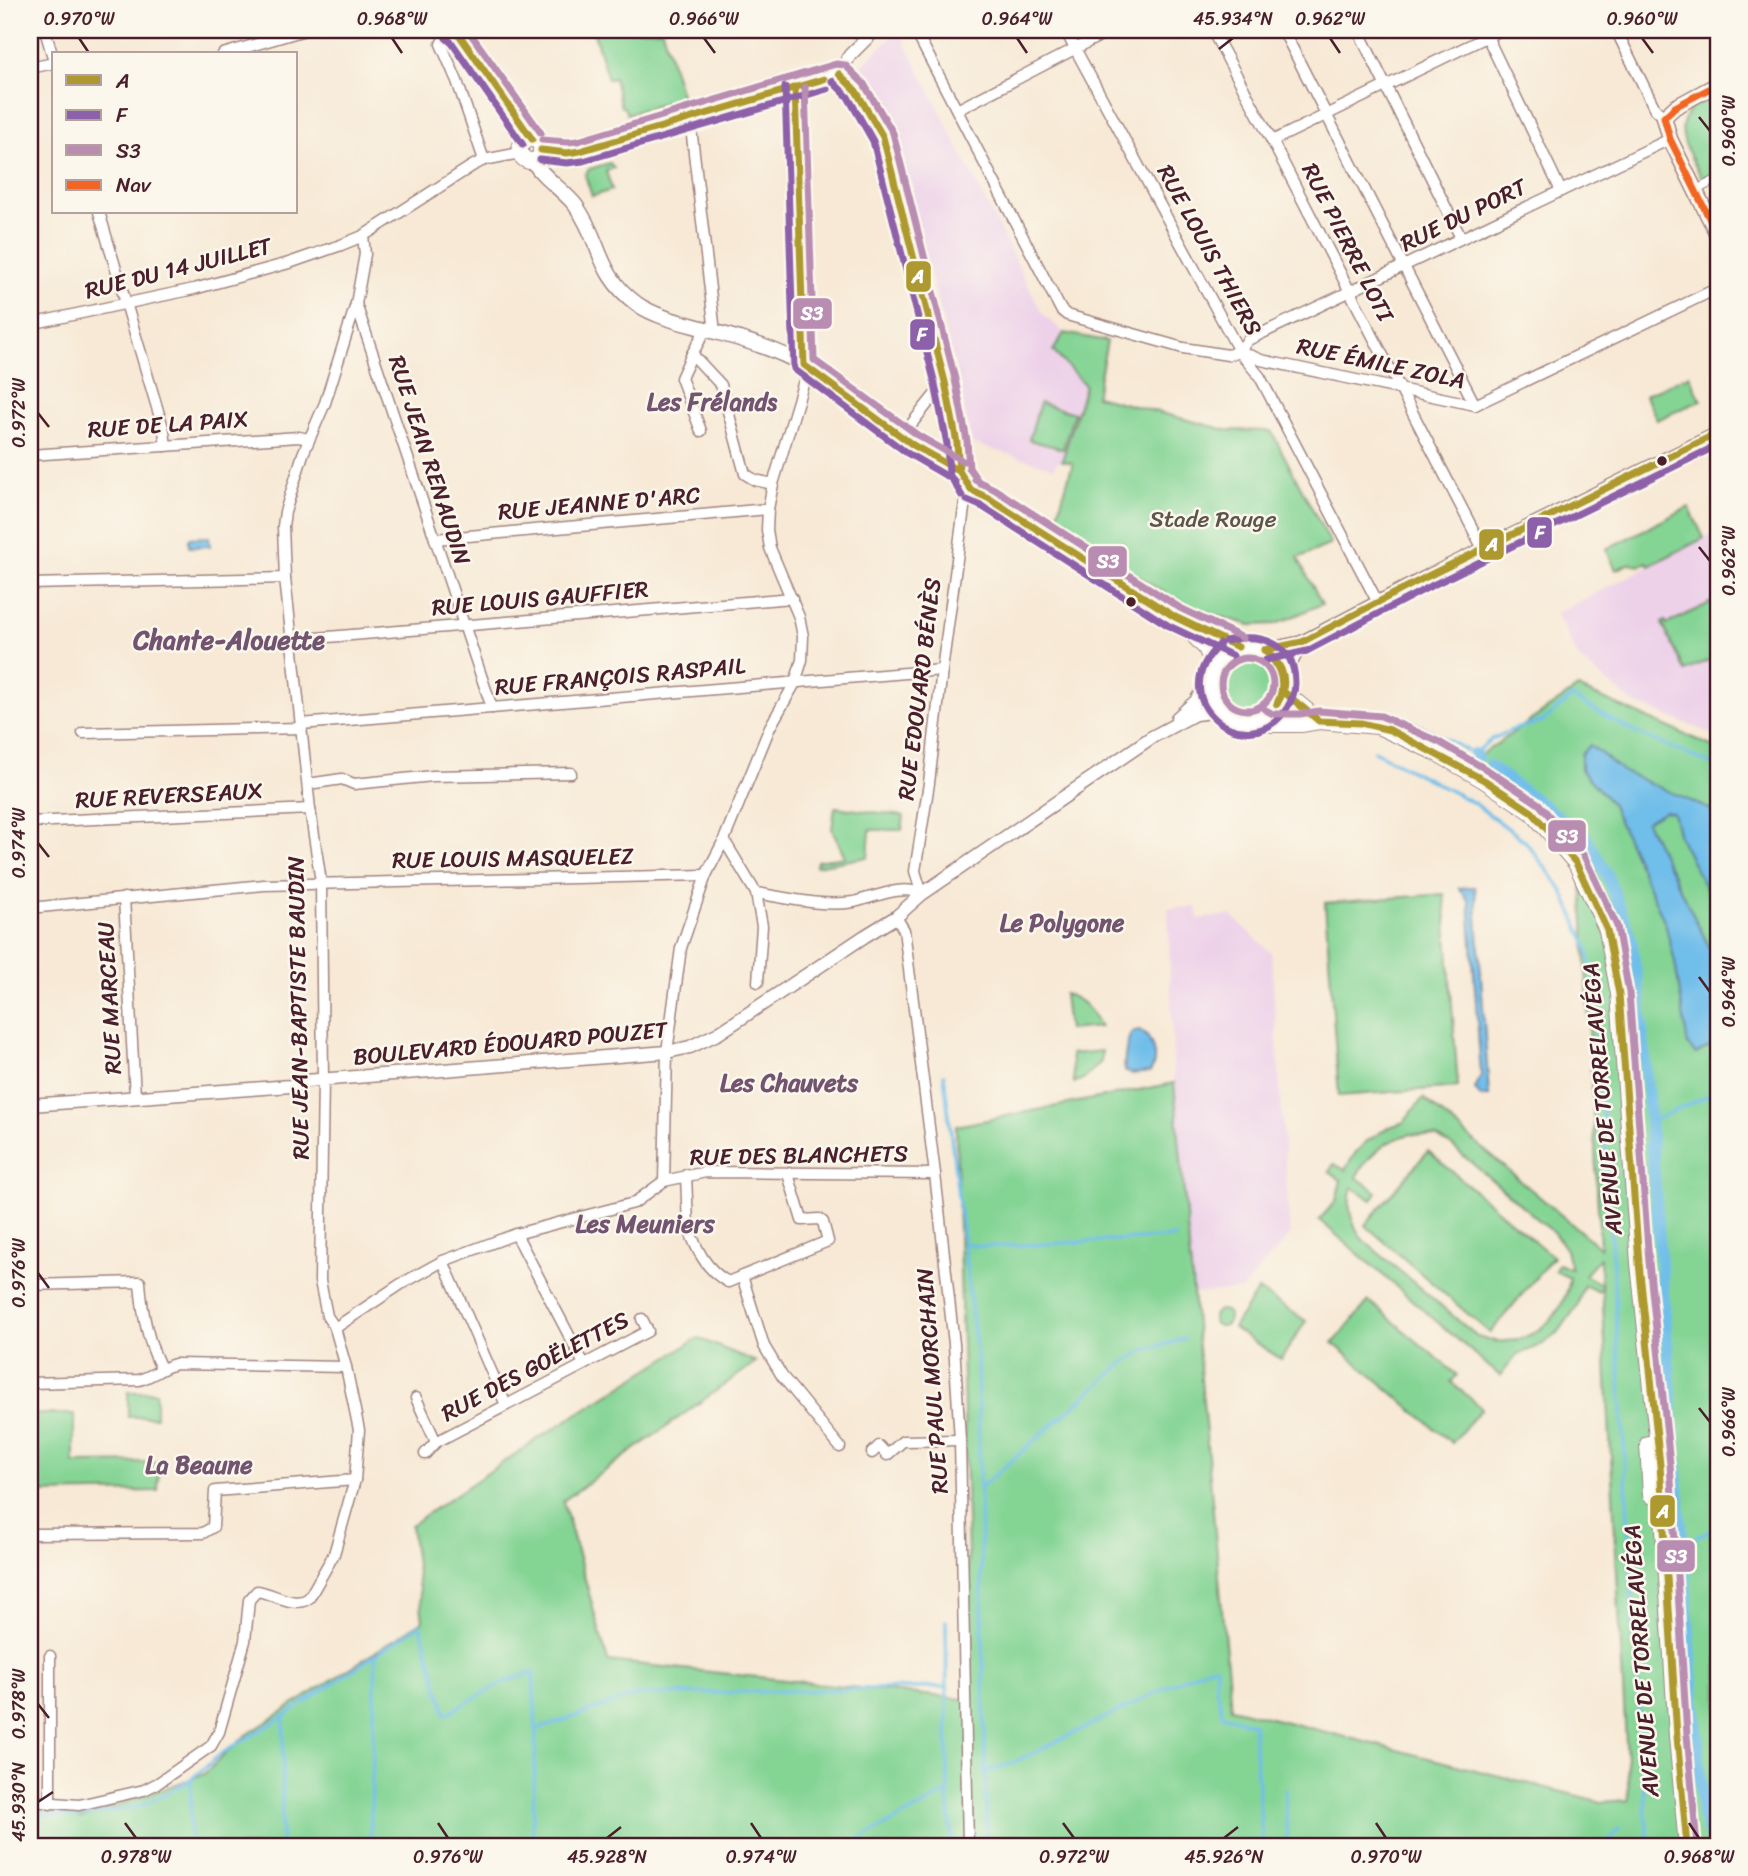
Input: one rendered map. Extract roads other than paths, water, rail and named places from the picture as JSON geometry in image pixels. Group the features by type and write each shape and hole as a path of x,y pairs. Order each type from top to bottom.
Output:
{"main road":[{"path":"451,30 460,36 530,149 536,166 577,208 609,277 621,291 653,312 758,344 804,365 901,437 945,465 960,471"},
{"path":"530,149 567,153 580,151 839,74 856,91 883,137 946,382 960,471 971,490 988,498 1175,617 1238,647 1264,650 1273,656 1284,684 1319,720"},
{"path":"1718,84 1675,107 1664,117 1670,139 1718,236"},
{"path":"1175,617 1198,638 1212,671 1212,699 1221,711 1233,719 1260,719 1271,712 1279,703 1284,684"},
{"path":"1212,671 1220,657 1238,647"},
{"name":"AVENUE DE TORRELAVÉGA","path":"1260,719 1271,724 1301,724 1319,720 1378,726 1435,752 1532,812 1576,863 1607,930 1619,994 1639,1263 1660,1465 1677,1737 1687,1846"},
{"name":"AVENUE DE TORRELAVÉGA","path":"1639,1263 1643,1373 1673,1772 1675,1846"}],"street":[{"path":"45,30 52,55"},
{"path":"230,52 304,30"},
{"path":"451,30 441,44 457,81 484,160"},
{"path":"839,74 850,55 875,30"},
{"path":"915,30 957,110 1111,30"},
{"name":"RUE LOUIS THIERS","path":"1065,30 1239,351 1260,377 1377,601"},
{"name":"RUE PIERRE LOTI","path":"1212,30 1483,549"},
{"path":"1283,30 1475,405"},
{"path":"1358,30 1461,238"},
{"path":"1272,141 1386,86 1486,33 1501,30"},
{"path":"1616,30 1655,109 1664,117"},
{"path":"1486,33 1561,191"},
{"path":"30,68 52,62"},
{"path":"335,1328 401,1284 443,1261 516,1234 634,1203 664,1181 667,1052 681,948 706,875 724,841 770,727 795,683 802,660 803,636 792,598 770,548 768,509 806,374 795,87"},
{"name":"RUE ÉMILE ZOLA","path":"957,110 1061,310 1067,316 1183,348 1228,355 1239,351 1261,360 1475,405 1718,288"},
{"path":"690,119 711,331 692,354 681,378 701,431"},
{"name":"RUE DU PORT","path":"1239,351 1248,340 1670,139"},
{"name":"RUE DU 14 JUILLET","path":"30,324 194,289 253,273 363,236 484,160 530,149"},
{"path":"1696,190 1718,179"},
{"path":"100,214 164,431 166,446"},
{"name":"RUE JEAN-BAPTISTE BAUDIN","path":"50,1804 79,1805 144,1790 211,1746 219,1732 245,1640 249,1600 257,1591 297,1603 309,1598 334,1554 355,1480 359,1430 346,1367 335,1328 327,1316 320,1281 323,1079 321,882 310,809 283,537 285,512 309,439 325,403 356,304 365,254 363,236"},
{"name":"RUE JEAN RENAUDIN","path":"356,304 492,708"},
{"path":"692,354 720,385 745,474 755,480 773,484"},
{"path":"901,437 946,382"},
{"path":"1264,650 1302,642 1377,601 1718,433"},
{"name":"RUE DE LA PAIX","path":"30,454 299,437 309,439"},
{"name":"RUE EDOUARD BÉNÈS","path":"922,894 915,871 965,501 971,490"},
{"name":"RUE JEANNE D'ARC","path":"435,539 768,509"},
{"path":"30,584 285,578"},
{"name":"RUE LOUIS GAUFFIER","path":"292,640 792,598"},
{"path":"1284,684 1302,642"},
{"name":"RUE FRANÇOIS RASPAIL","path":"83,733 301,726 942,670"},
{"name":"BOULEVARD ÉDOUARD POUZET","path":"30,1105 291,1086 323,1079 667,1052 690,1047 719,1033 896,917 922,894 1152,737 1196,701 1212,671"},
{"name":"BOULEVARD ÉDOUARD POUZET","path":"1152,737 1195,714 1221,711"},
{"path":"308,784 342,779 354,785 433,776 571,773"},
{"name":"RUE REVERSEAUX","path":"30,822 310,809"},
{"path":"724,841 756,893 762,926 758,982"},
{"name":"RUE LOUIS MASQUELEZ","path":"30,908 321,882 706,875"},
{"path":"756,893 825,902 851,902 910,888 922,894"},
{"name":"RUE MARCEAU","path":"124,898 135,1096"},
{"name":"RUE PAUL MORCHAIN","path":"896,917 904,930 954,1344 960,1440 968,1846"},
{"name":"RUE DES BLANCHETS","path":"664,1181 706,1172 935,1174"},
{"path":"686,1175 688,1226 701,1258 728,1282 828,1241 819,1219 802,1220 788,1174"},
{"path":"516,1234 584,1364"},
{"path":"443,1261 506,1405"},
{"path":"742,1276 764,1346 782,1376 841,1447"},
{"path":"30,1285 140,1282 142,1311 155,1357 161,1368"},
{"name":"RUE DES GOËLETTES","path":"416,1398 436,1442 648,1331 642,1319"},
{"path":"30,1383 139,1380 175,1364 346,1367"},
{"path":"872,1453 879,1446 887,1455 903,1441 960,1440"},
{"path":"425,1454 436,1442"},
{"path":"30,1534 203,1533 213,1527 215,1491 355,1480"},
{"path":"30,1801 50,1804 50,1656"}],"water":[{"path":"209,537 210,546 189,547 189,538"},
{"path":"1590,745 1624,772 1718,813 1718,912 1679,837 1673,813 1665,811 1646,822 1718,964 1718,1042 1696,1054 1688,1046 1675,962 1665,923 1611,803 1581,770 1581,754"},
{"path":"1475,887 1489,1096 1481,1097 1475,1089 1481,1076 1469,901 1459,888"},
{"path":"1139,1030 1151,1043 1153,1067 1150,1072 1131,1074 1125,1071 1126,1051 1132,1032"}],"waterway":[{"path":"1407,719 1474,754 1492,739 1543,721 1572,697 1632,731 1718,767"},
{"path":"1374,751 1474,803 1525,841 1561,888 1586,943 1593,975 1605,1142 1634,1642"},
{"path":"1474,754 1477,757"},
{"path":"1489,766 1585,836 1608,877 1631,939 1640,1002 1650,1122 1703,1815 1714,1846"},
{"path":"944,1075 977,1358 987,1846"},
{"path":"1650,1122 1718,1091"},
{"path":"964,1243 1003,1246 1176,1237"},
{"path":"980,1488 1123,1363 1145,1350 1184,1339"},
{"path":"1696,1537 1718,1527"},
{"path":"946,1621 948,1792 952,1846"},
{"path":"30,1814 76,1817 137,1807 163,1796 191,1779 221,1754 284,1716 420,1625 446,1714 502,1683 533,1672 536,1730 532,1846"},
{"path":"370,1846 376,1655"},
{"path":"987,1772 1015,1762 1208,1667 1216,1666 1216,1689 1223,1715 1253,1724 1263,1846"},
{"path":"1637,1674 1648,1846"},
{"path":"536,1730 636,1695 948,1687"},
{"path":"281,1846 284,1716"},
{"path":"190,1846 191,1779"},
{"path":"1285,1790 1287,1846"},
{"path":"847,1846 947,1793"},
{"path":"1604,1846 1619,1829"}],"district":[{"name":"Les Frélands","path":"712,402"},
{"name":"Chante-Alouette","path":"229,640"},
{"name":"Le Polygone","path":"1062,923"},
{"name":"Les Chauvets","path":"789,1083"},
{"name":"Les Meuniers","path":"645,1224"},
{"name":"La Beaune","path":"199,1465"}],"park label":[{"name":"Stade Rouge","path":"1213,519"}]}
